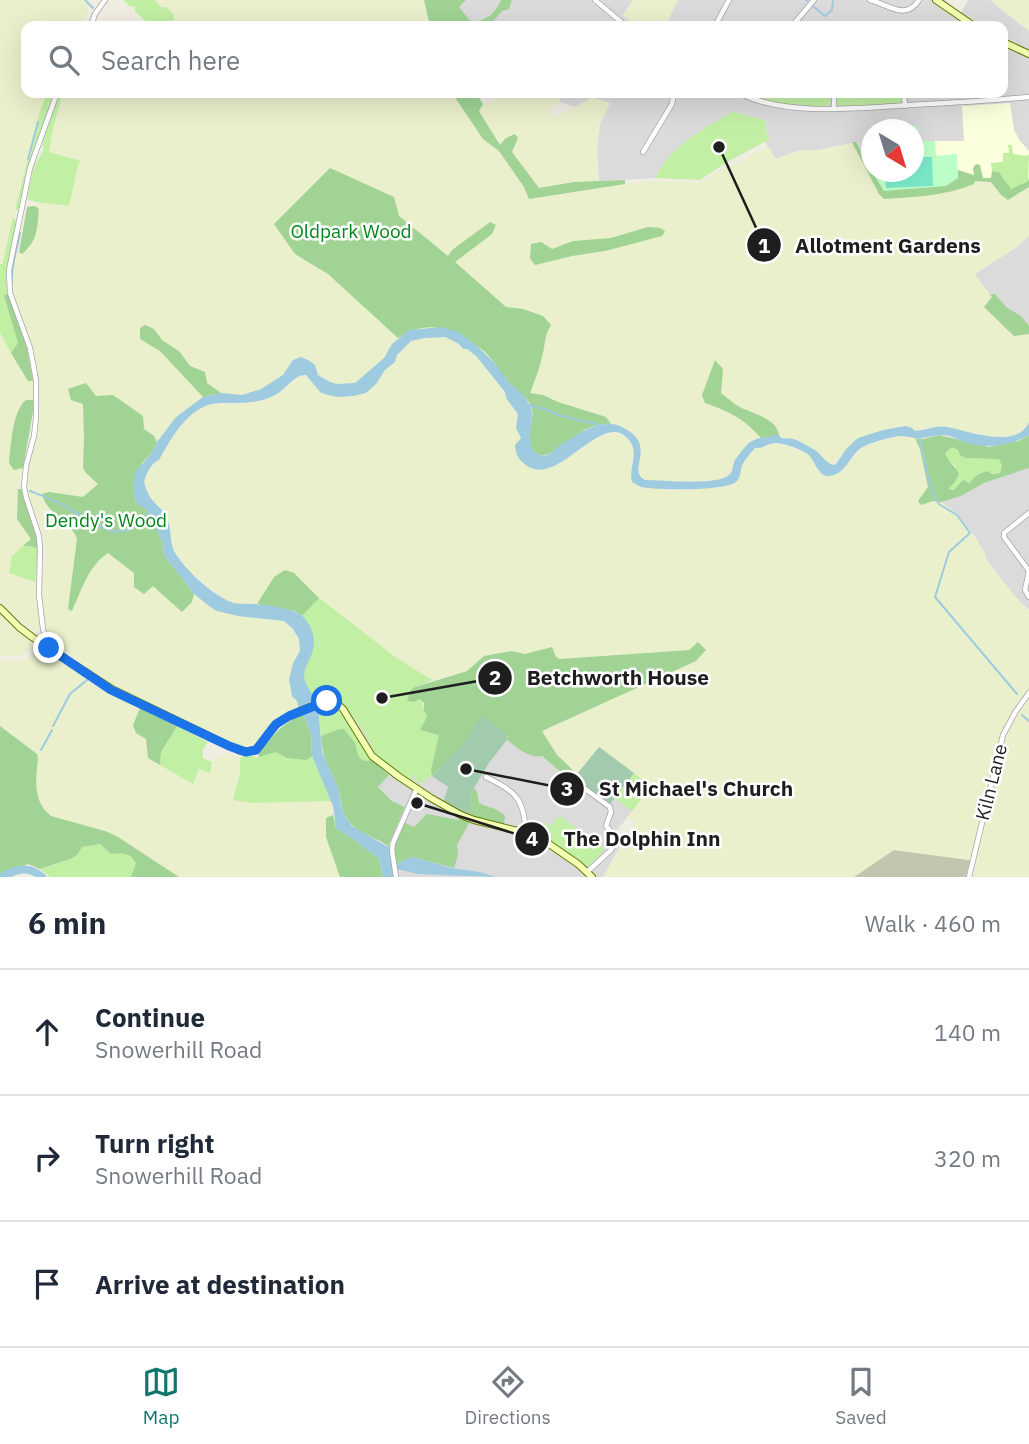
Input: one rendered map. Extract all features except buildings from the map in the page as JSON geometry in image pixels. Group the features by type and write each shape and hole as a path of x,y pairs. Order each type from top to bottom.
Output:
{"street":[{"path":"93,21 105,0"},
{"path":"595,0 620,21"},
{"path":"718,21 729,0"},
{"path":"796,21 814,0"},
{"path":"870,0 904,11 911,10 919,0"},
{"path":"936,0 967,21"},
{"path":"1008,44 1029,54"},
{"path":"754,98 774,104 834,108 1029,97"},
{"path":"49,648 43,629 39,595 39,537 24,487 34,436 36,380 30,348 10,293 9,270 30,168 55,98"},
{"path":"643,152 673,104 674,98"},
{"path":"834,98 834,108"},
{"path":"904,98 905,106"},
{"path":"965,98 965,102"},
{"path":"1029,513 1004,534 1029,571 1025,590 1029,597"},
{"path":"0,608 32,637 111,690 238,750 256,750 276,724 320,703 335,702 339,704 372,756 417,789 461,815 526,833 549,844 589,874 611,850 617,838 606,826 610,807 577,783 570,787"},
{"path":"32,637 43,629"},
{"name":"Kiln Lane","path":"969,877 1003,734 1029,693"},
{"path":"486,777 509,788 516,797 523,807 526,833"},
{"path":"396,877 393,843 417,789"}],"shaded area":[{"path":"453,0 633,0 623,15 630,21 458,21 465,15"},
{"path":"678,0 945,0 961,13 968,0 990,0 1029,31 1029,187 884,191 879,182 924,182 924,119 861,119 861,151 856,142 819,150 800,150 776,159 765,142 770,139 765,130 765,120 733,111 672,154 656,178 599,181 597,149 600,123 610,103 588,100 574,107 560,102 559,98 1008,98 1008,21 668,21"},
{"path":"1010,103 1014,130 1029,151 1029,187 924,173 924,141 964,141 962,106"},
{"path":"1029,236 1029,334 1014,336 974,274 1014,249"},
{"path":"1029,468 1029,610 1016,598 986,559 984,552 956,513 941,502 961,496 984,483"},
{"path":"302,616 398,659 432,680 415,687 432,776 448,787 470,795 507,740 527,754 542,756 564,775 574,777 599,747 644,780 649,789 616,832 624,839 603,877 397,877 407,809 392,801 378,787 391,772 379,763 339,704 317,701 314,695 311,627"},
{"path":"481,715 508,735 470,795 471,816 443,803 448,787 432,776 464,743"},
{"path":"599,747 634,773 610,804 574,778"},
{"path":"893,850 970,860 966,877 854,877"}],"green space":[{"path":"0,0 92,0 87,3 88,10 83,21 21,21 21,98 45,98 22,180 3,264 0,264"},
{"path":"123,0 155,0 161,7 166,7 175,19 146,21 135,11 135,7"},
{"path":"155,0 424,0 429,21 170,21 172,18"},
{"path":"424,0 466,0 459,7 470,21 429,21"},
{"path":"501,0 512,0 509,9 502,11 493,21 479,21 490,16"},
{"path":"633,0 678,0 668,21 630,21 623,15"},
{"path":"990,0 1029,0 1029,31"},
{"path":"45,98 53,98 26,172 21,204 15,210"},
{"path":"57,98 62,98 49,152 81,161 69,206 27,199 33,170 43,151 46,130"},
{"path":"62,98 455,98 483,139 499,151 530,199 654,181 702,182 723,168 736,164 768,146 776,159 800,150 819,150 856,142 861,151 861,182 879,182 884,191 975,181 991,182 1008,200 1029,187 1029,236 975,274 992,297 984,307 1014,336 1029,334 1029,422 1027,427 1015,435 996,437 950,428 915,431 909,427 883,430 858,438 833,465 805,444 776,435 751,440 734,462 729,475 723,478 690,482 645,480 639,474 638,461 642,454 635,435 623,427 602,423 520,392 442,327 388,351 384,358 355,383 330,382 321,378 317,370 301,357 297,358 283,375 261,389 242,395 221,393 181,412 136,471 194,594 217,611 284,621 299,639 300,651 293,663 289,680 292,696 299,709 286,713 273,722 256,746 239,746 107,682 86,669 49,636 41,594 41,578 46,558 44,537 31,505 28,488 29,466 37,442 40,418 37,374 32,345 14,296 13,279 27,207 35,206 36,202 69,206 49,153"},
{"path":"455,98 479,98 483,104 479,111 500,145 515,134 518,138 512,152 539,188 574,182 625,180 625,184 529,199 524,187 499,151 483,139"},
{"path":"502,98 559,98 560,102 549,108 551,117 582,104 588,98 610,103 600,123 597,149 599,181 539,188 512,152 518,139 515,134 501,146 479,110 483,104"},
{"path":"756,98 831,98 831,102 828,106 809,106"},
{"path":"835,98 902,98 898,104 836,105"},
{"path":"733,111 765,120 765,131 770,139 700,180 656,178 665,162 680,146"},
{"path":"924,141 935,141 936,156 957,154 958,178 946,186 884,191 879,182 924,182"},
{"path":"852,142 856,142 861,151 861,159"},
{"path":"1008,145 1012,145 1013,154 1029,154 1028,181 1011,189 999,172 992,171 991,163 1003,162 1003,153 1009,153"},
{"path":"924,157 932,157 933,186 886,188 886,182 924,182"},
{"path":"976,164 980,165 983,178 991,178 992,171 999,172 1011,189 1029,178 1029,187 1008,200 991,182 975,181 963,188 919,197 884,199 873,182 878,182 884,191 958,178 958,170 974,175 973,168"},
{"name":"Oldpark Wood","path":"330,168 394,197 399,216 448,256 452,250 490,222 496,225 492,234 455,262 506,307 543,316 551,325 530,393 606,417 611,424 581,432 550,454 537,454 530,443 531,406 483,351 454,332 435,327 416,329 398,338 328,274 295,254 274,224"},
{"path":"35,206 39,209 36,234 22,254 19,252 27,207"},
{"path":"13,217 16,221 15,231 6,275 8,295 5,295 18,343 11,353 0,333 0,264 3,264"},
{"path":"648,227 665,231 662,236 605,251 535,265 530,258 531,244 541,242 552,249 573,241 611,238"},
{"path":"995,294 1006,307 1021,316 1029,326 1029,334 1014,336 984,307 992,297 990,295"},
{"path":"4,295 8,295 26,343 33,381 28,381 11,353 18,343"},
{"path":"145,325 154,329 162,340 180,352 190,366 205,372 207,383 221,393 203,397 160,351 140,339 140,328"},
{"path":"0,333 28,381 33,381 34,406 19,483 17,519 31,539 13,556 9,573 35,582 39,625 34,631 0,600"},
{"path":"445,337 467,349 476,356 501,388 519,414 516,428 521,438 521,461 532,469 553,467 598,437 616,433 626,437 632,445 636,484 644,488 672,491 718,487 736,482 743,463 752,451 774,443 806,453 826,476 842,471 862,447 901,435 915,438 928,487 918,501 921,505 933,501 941,502 956,513 976,538 986,559 1016,598 1029,610 1029,689 1005,725 998,741 970,860 894,850 854,877 603,877 635,823 628,816 649,789 648,784 599,747 577,774 557,755 542,731 696,661 706,650 699,643 689,650 563,659 558,659 551,647 525,654 512,651 484,656 467,671 432,680 398,659 319,598 302,616 295,611 241,605 216,593 186,569 170,540 167,519 161,507 153,502 144,482 150,467 159,460 177,431 192,414 200,408 218,403 261,401 276,395 301,374 337,397 353,396 376,384 411,341"},
{"path":"715,360 723,369 721,393 736,405 768,420 779,435 761,438 736,416 705,403 702,395"},
{"name":"Dendy's Wood","path":"86,383 96,396 113,395 143,416 144,429 154,436 157,442 152,453 142,463 133,483 135,502 151,514 162,541 164,555 194,594 192,602 182,612 153,586 144,594 134,587 134,573 108,553 91,571 72,611 68,609 77,539 70,527 48,507 42,494 49,492 83,497 98,484 83,467 83,404 71,400 68,389"},
{"path":"26,400 34,400 34,406 23,468 14,470 9,463 13,429 21,405"},
{"path":"939,435 989,447 1018,441 1029,435 1029,468 984,483 961,496 921,505 918,501 928,487 915,438","holes":["952,447 958,450 961,456 966,458 999,459 1002,466 1000,473 992,474 987,471 977,475 969,483 963,480 954,490 948,489 959,474 945,453"]},
{"path":"952,447 966,458 999,459 1002,466 1000,473 977,475 968,483 963,480 954,490 947,489 956,466 946,458 945,453"},
{"path":"18,489 21,489 34,526 38,549 23,546 31,539 17,519"},
{"path":"23,546 38,549 35,582 9,573 12,556"},
{"path":"285,570 294,573 319,598 302,616 295,611 257,604 274,577"},
{"path":"319,598 398,659 432,680 415,687 427,716 423,722 440,735 431,770 432,776 419,786 415,775 410,780 388,767 375,753 365,733 340,699 334,697 317,701 307,686 304,673 313,641 309,626 302,616"},
{"path":"0,611 31,639 29,651 18,656 0,656"},
{"path":"698,642 706,650 696,661 542,731 557,755 577,774 574,778 569,774 564,775 542,756 523,752 507,740 508,735 464,743 432,776 439,735 420,730 427,716 424,703 419,699 414,702 407,701 415,687 467,671 484,656 512,651 525,654 552,647 556,657 560,659 689,650"},
{"path":"44,649 88,678 96,687 140,708 133,725 136,733 146,739 149,758 192,784 199,769 210,772 214,758 226,756 226,751 240,758 240,773 236,785 253,803 331,801 333,815 383,877 179,877 118,837 51,816 36,794 37,754 0,726 0,660 23,661"},
{"path":"1029,698 1029,877 973,877 1002,747 1012,724"},
{"path":"330,704 347,721 372,760 364,761 359,757 355,743 339,729 321,736 318,706"},
{"path":"140,708 177,726 161,752 160,765 148,758 146,739 136,733 133,725"},
{"path":"303,714 311,734 312,756 307,760 287,758 276,752 259,757 258,754 278,731"},
{"path":"0,726 37,754 38,797 51,816 118,837 179,877 131,877 136,863 133,859 126,854 111,854 100,844 82,847 77,855 70,859 40,869 28,864 0,877"},
{"path":"177,726 208,742 203,749 203,758 212,762 210,773 199,769 193,784 160,765 161,752"},
{"path":"344,729 355,743 359,757 364,761 372,760 389,775 378,787 392,801 405,807 389,844 390,848 356,828 348,821 344,812 338,789 325,759 321,736"},
{"path":"276,751 307,760 312,756 331,801 253,803 233,800 240,773 240,758 243,755 256,758"},
{"path":"634,773 648,784 649,789 632,811 614,798"},
{"path":"474,788 479,803 505,816 504,824 471,816 470,795"},
{"path":"427,814 459,820 461,817 470,821 457,845 458,855 454,868 413,857 396,865 394,846 403,822 414,827"},
{"path":"333,815 336,828 379,859 383,877 340,877 326,837 326,818"},
{"path":"560,816 605,849 589,866 585,867 534,834 544,822 550,826"},
{"path":"100,844 111,854 125,854 133,859 136,863 131,877 50,877 40,869 69,859 82,847"}],"water":[{"path":"442,327 457,331 480,349 526,399 532,413 530,440 534,452 548,455 588,429 614,424 633,434 639,442 641,449 638,470 645,480 701,481 722,478 731,473 735,460 748,444 756,439 775,435 801,442 833,465 858,438 906,426 915,431 943,427 1004,437 1023,430 1029,422 1029,435 1014,442 991,446 975,445 945,435 925,438 897,436 863,447 839,473 827,476 820,472 806,453 787,445 773,443 755,448 743,464 738,480 730,485 693,489 646,488 632,482 634,450 629,440 619,433 607,433 594,439 554,466 541,470 526,465 515,449 521,438 516,428 518,414 506,398 505,392 476,356 445,337 411,341 366,393 337,397 321,393 306,375 302,375 269,398 210,405 191,415 183,423 159,460 149,469 144,482 151,498 166,516 174,551 199,580 231,602 269,605 290,610 301,615 308,623 313,633 314,645 304,676 317,701 299,709 292,696 289,680 293,663 300,651 299,639 293,629 284,621 217,611 194,594 164,555 162,541 151,514 135,502 133,483 136,471 152,453 176,417 203,397 221,393 242,395 261,389 283,375 293,360 301,357 315,365 318,375 330,382 355,383 384,358 392,344 409,330"},
{"path":"318,706 322,752 338,788 346,818 352,826 390,848 394,877 383,877 379,859 336,828 333,806 312,756 311,734 303,714"},
{"path":"413,857 496,877 418,874 397,869 396,865"}],"waterway":[{"path":"85,0 93,8"},
{"path":"814,7 825,16 832,10 833,0"},
{"path":"28,159 38,122"},
{"path":"12,281 20,233"},
{"path":"528,405 600,425"},
{"path":"920,439 934,496 939,504 957,515 970,533 949,552 935,597 1017,694"},
{"path":"30,491 113,531 131,529 140,523 149,509"},
{"path":"53,726 70,694 87,680"},
{"path":"1022,715 1029,721"},
{"path":"41,750 52,730"},
{"path":"2,877 22,870 32,871 42,877"}],"place":[{"name":"Allotment Gardens","path":"719,147"},
{"name":"Betchworth House","path":"382,698"},
{"name":"St Michael's Church","path":"466,769"},
{"name":"The Dolphin Inn","path":"417,803"}],"route":[{"path":"49,648 111,690 246,752 256,750 276,724 327,701"}]}
